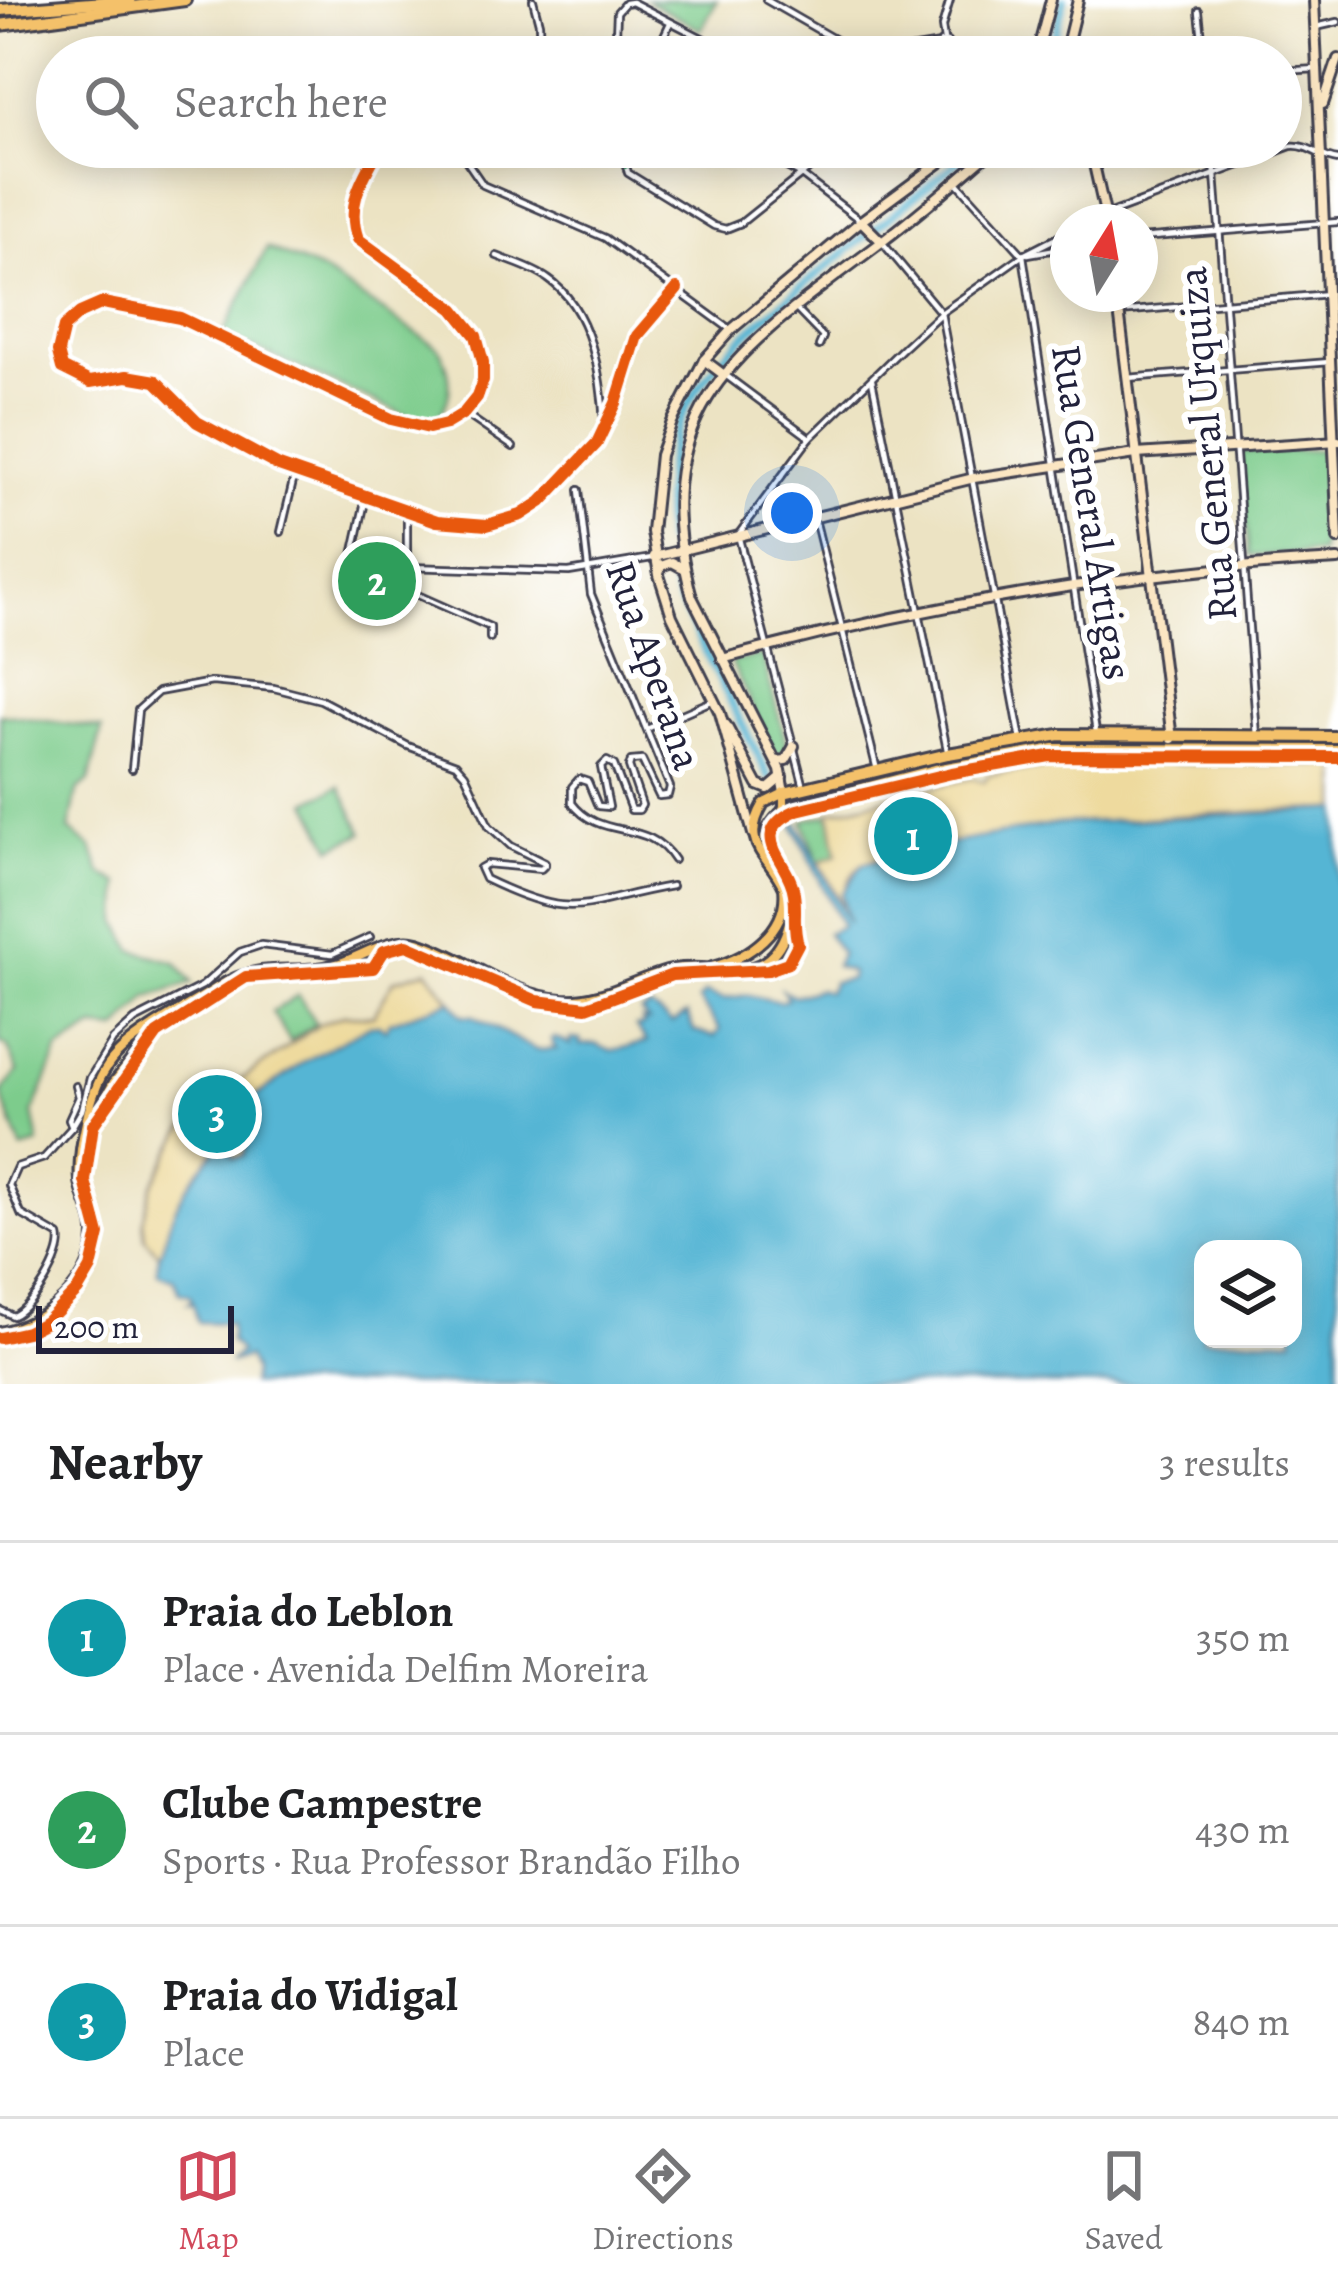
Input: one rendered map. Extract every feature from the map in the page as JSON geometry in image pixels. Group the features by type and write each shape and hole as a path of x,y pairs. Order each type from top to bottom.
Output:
{"highway":[{"path":"0,10 130,0"},
{"path":"0,25 185,0"},
{"path":"784,809 807,794 877,770 1021,740 1097,734 1257,736 1338,744"},
{"path":"784,793 807,794 1022,753 1079,747 1283,749 1292,743 1338,744"}],"main road":[{"path":"1042,36 1051,0"},
{"path":"1069,36 1078,0"},
{"path":"1314,0 1338,539"},
{"path":"1319,117 1338,59"},
{"path":"782,777 768,789 758,785 672,616 654,557 653,511 660,455 704,360 731,330 934,168"},
{"path":"0,1332 40,1318 69,1292 85,1267 94,1233 80,1181 85,1139 97,1088 116,1057 248,971 337,965 404,940 552,999 598,996 677,968 747,968 764,961 782,941 789,919 788,886 768,855 765,837 784,809 782,777 692,597 680,551 676,495 684,450 698,414 724,375 795,308 971,168"},
{"path":"1095,168 1104,204"},
{"path":"862,221 882,242"},
{"path":"1119,312 1170,735 1180,748"},
{"path":"704,360 724,375"},
{"path":"654,557 974,478 1136,454 1336,442"},
{"path":"685,570 698,546"},
{"path":"722,658 995,597 1149,574 1338,560"},
{"path":"658,575 662,566 672,562 685,570"},
{"path":"712,967 755,947 779,920 785,895 753,835 720,713"},
{"path":"775,760 786,760 794,746"},
{"path":"753,835 757,814 769,799 784,793"},
{"path":"755,947 755,958 764,961"},
{"path":"85,1139 114,1082 164,1022"},
{"path":"114,1082 116,1057"},
{"path":"97,1088 114,1082"}],"street":[{"path":"532,0 539,36"},
{"path":"766,0 829,36"},
{"path":"943,36 950,0"},
{"path":"615,36 617,12 625,3 640,4 698,36"},
{"path":"1199,10 1202,36"},
{"path":"664,36 670,22"},
{"path":"1316,27 1338,22"},
{"path":"1302,70 1318,69"},
{"path":"1302,146 1338,160"},
{"path":"368,168 352,210 358,239 454,309 476,336 483,380 464,413 429,428 391,419 190,322 104,303 80,313 64,327 58,361 70,375 90,382 127,376 156,381 197,422 295,472 436,521 473,526 521,515 561,483 604,430 638,336 677,289"},
{"path":"471,168 483,185 605,238 731,330"},
{"path":"627,168 726,230 808,168"},
{"path":"789,168 862,221"},
{"name":"Rua General Urquiza","path":"1216,168 1257,736"},
{"path":"1139,204 1230,168"},
{"path":"956,181 1023,255"},
{"path":"1158,236 1338,222"},
{"path":"807,794 738,535 810,437 941,313 1050,241"},
{"path":"882,242 941,313 1021,740"},
{"path":"1023,255 1050,250"},
{"name":"Rua General Artigas","path":"1023,255 1097,734"},
{"path":"496,256 547,278 568,300 599,374 604,430"},
{"path":"1158,309 1329,294"},
{"path":"795,308 823,337 818,346"},
{"path":"1127,378 1331,362"},
{"path":"724,375 810,437"},
{"path":"872,380 948,754"},
{"path":"464,413 513,447"},
{"path":"281,532 295,472"},
{"name":"Rua Aperana","path":"580,490 588,570 602,625 670,781 668,795 659,796 646,766 635,758 629,767 641,800 639,810 628,807 610,762 601,767 609,807 598,806 583,779 575,781 571,796 577,810 591,820 654,837 674,860"},
{"path":"352,560 366,497"},
{"path":"407,512 411,592 486,624 490,638"},
{"path":"814,515 877,770"},
{"path":"407,567 523,573 588,570 654,557"},
{"path":"132,769 139,710 158,692 212,682 274,688 321,700 460,768 489,826 511,846 545,863 541,869 518,870 487,864 480,868 485,879 562,908 608,903 672,886"},
{"path":"649,728 714,700"},
{"path":"0,1310 13,1316 24,1311 62,1247 54,1232 21,1214 10,1194 11,1176 16,1167 51,1152 72,1126 90,1078 112,1040 135,1020 202,986 240,952 261,945 332,954 370,937"},
{"path":"72,1126 69,1119 79,1097 76,1086"}],"green space":[{"path":"647,0 717,0 701,30"},
{"path":"267,248 320,270 439,348 450,382 439,417 419,421 223,334"},
{"path":"1321,450 1329,540 1321,546 1321,553 1250,556 1239,452"},
{"path":"360,568 403,571 403,591 373,609 344,595"},
{"path":"762,655 788,749 779,756 731,662"},
{"path":"0,714 102,729 89,781 77,791 69,830 92,848 101,873 120,884 119,923 133,950 176,962 192,983 148,997 118,1030 94,1028 59,1050 33,1113 39,1144 22,1149 1,1094 18,1071 7,1046 0,1043"},
{"path":"340,786 363,833 332,848 308,802"},
{"path":"830,814 837,855 819,862 803,820"},
{"path":"298,995 316,1024 290,1041 272,1012"}],"sand":[{"path":"1085,763 1338,766 1338,809 1102,822 924,848 862,865 848,882 842,904 819,862 837,855 830,812 972,778 984,782 988,775"},
{"path":"427,970 451,1001 390,1022 386,1030 379,1028 304,1062 240,1107 233,1132 248,1138 243,1156 232,1157 220,1145 176,1208 160,1256 145,1238 143,1220 152,1186 182,1132 209,1102 320,1024 344,1015 373,1016 394,980"}],"water":[{"path":"1338,809 1338,1384 251,1384 253,1370 247,1357 229,1363 240,1352 230,1342 230,1323 198,1322 193,1303 188,1303 190,1295 179,1292 174,1279 158,1273 170,1223 194,1177 220,1145 234,1158 243,1156 248,1138 233,1132 236,1111 304,1062 368,1026 385,1030 390,1022 451,1001 462,1015 473,1016 536,1050 556,1049 551,1040 555,1038 571,1045 571,1039 580,1040 580,1045 595,1044 611,1051 647,1042 636,1027 648,1021 641,1012 650,1007 672,1023 687,1014 694,1031 714,1037 720,1030 699,1000 705,993 724,999 747,995 780,1002 788,999 782,990 795,996 818,989 828,992 833,982 850,979 851,972 835,966 841,953 827,933 842,926 793,824 797,822 849,923 842,894 863,864 1057,824"}],"waterway":[{"path":"1055,36 1064,0"},
{"path":"667,542 670,455 679,422 700,385 767,315 950,168"},
{"path":"669,567 679,600 769,777"}],"cycle path":[{"path":"369,168 355,202 358,239 454,309 476,336 483,380 464,413 429,428 391,419 180,318 103,303 64,327 58,352 62,368 90,382 127,376 156,381 197,422 279,466 437,521 487,525 521,515 541,502 597,443 616,403 637,336 677,289"},
{"path":"0,1338 46,1322 78,1290 91,1268 99,1234 85,1181 93,1125 157,1034 246,977 373,968 384,951 407,945 537,1001 587,1007 672,975 768,970 788,963 798,944 794,894 772,839 781,819 797,810 952,773 1050,756 1338,757"}],"place":[{"name":"Clube Campestre","path":"377,581"},
{"name":"Praia do Leblon","path":"913,836"},
{"name":"Praia do Vidigal","path":"217,1114"}]}
